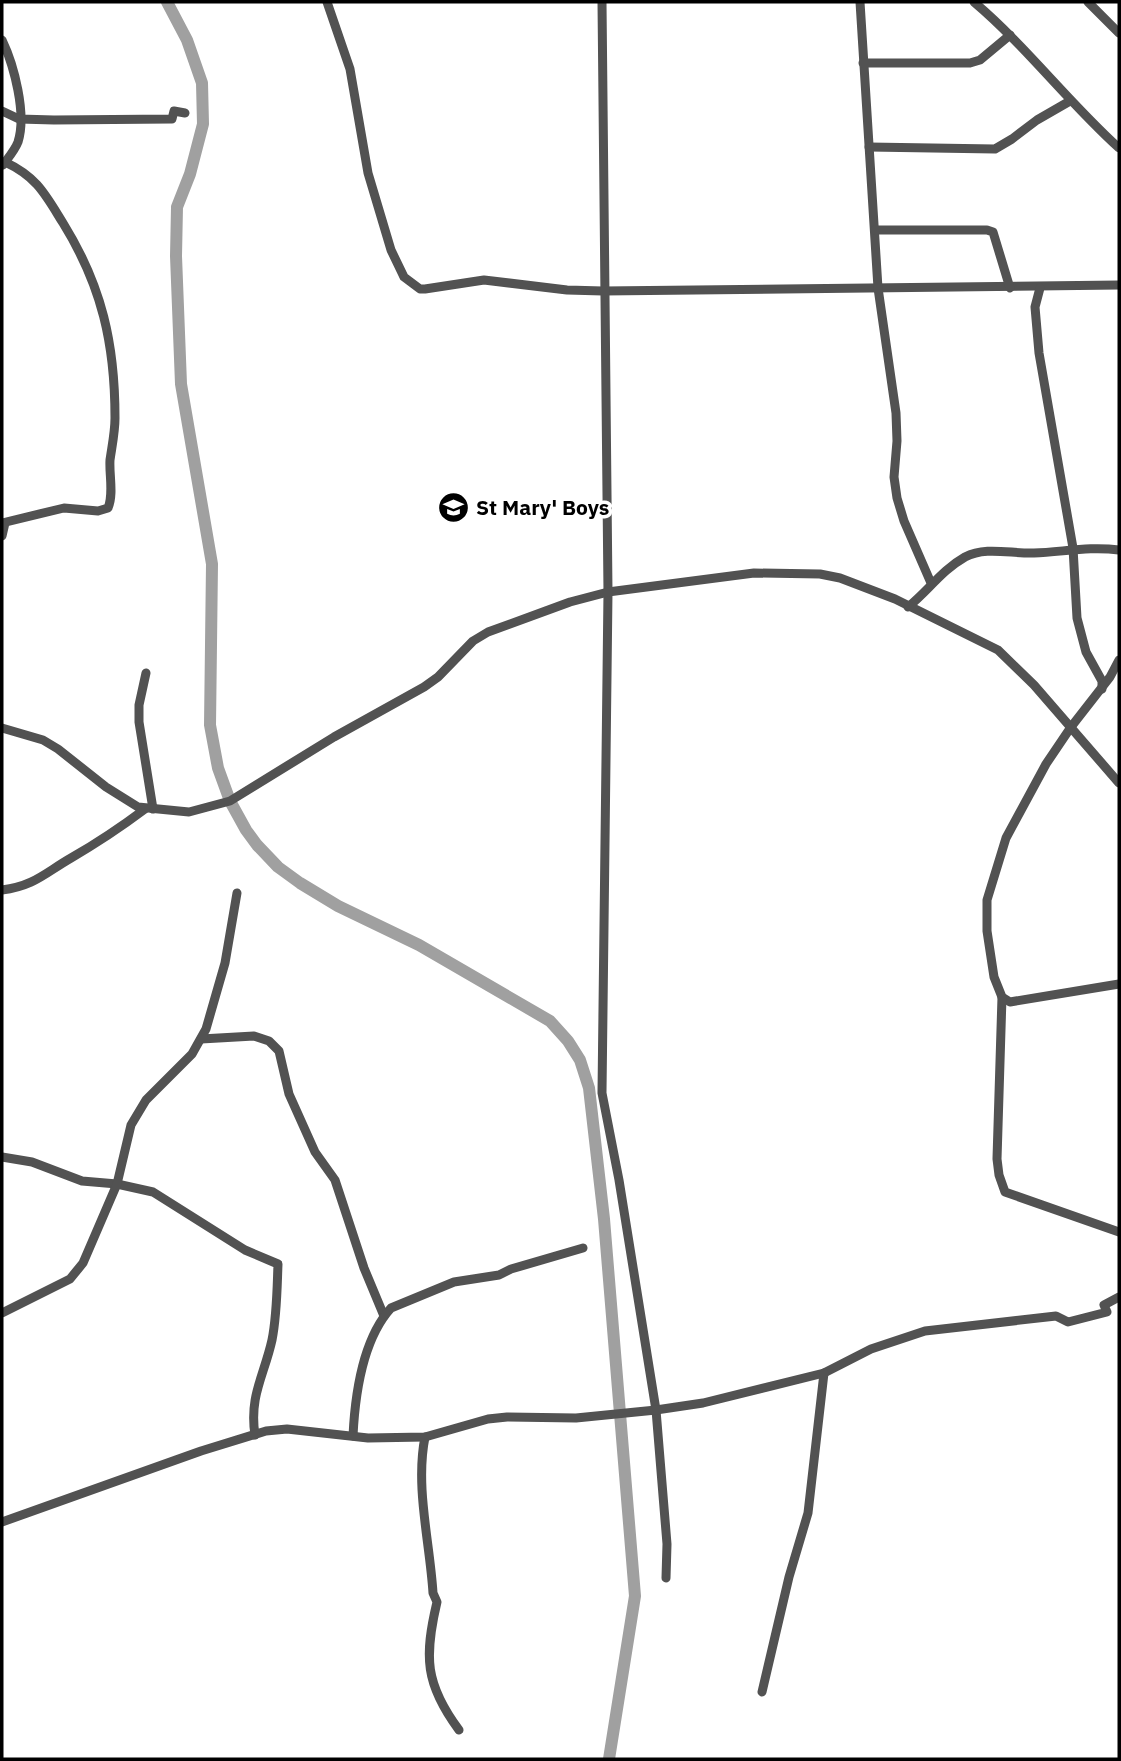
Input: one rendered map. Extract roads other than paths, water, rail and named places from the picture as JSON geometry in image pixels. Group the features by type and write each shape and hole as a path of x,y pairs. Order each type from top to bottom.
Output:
{"street":[{"path":"327,2 350,69 368,173 391,250 404,277 420,289 484,280 566,290 603,291 1119,285"},
{"path":"602,2 608,592 602,1093 619,1180 656,1410 667,1544 666,1578"},
{"path":"860,2 878,288 894,395 897,441 894,477 904,521 931,583"},
{"path":"974,2 1010,35 1070,101 1119,148"},
{"path":"1088,2 1119,33"},
{"path":"863,63 970,63 980,60 1010,35"},
{"path":"2,40 16,74 19,119 18,143 3,164 20,169 34,180 68,232 90,273 106,325 113,375 115,418 108,508 98,511 64,508 22,516 3,523 2,536"},
{"path":"869,147 995,149 1070,101"},
{"path":"2,111 19,119 172,119 174,111 185,113"},
{"path":"876,230 993,232 1010,288"},
{"path":"1040,288 1035,307 1039,353 1073,548 1080,635 1102,681 1102,689"},
{"path":"908,607 958,561 978,552 1030,553 1073,548 1119,550"},
{"path":"2,728 43,740 124,800 149,809 189,812 230,801 334,737 424,687 438,677 472,640 544,610 608,592 754,573 820,574 840,578 967,632 999,650 1025,675 1119,783"},
{"path":"1119,660 1102,689 1071,727 1046,764 1006,838 986,900 987,931 994,977 1002,997 998,1159 999,1175 1005,1192 1119,1232"},
{"path":"146,673 139,705 139,722 149,809"},
{"path":"2,890 16,888 48,874 149,809"},
{"path":"2,1313 71,1279 83,1263 117,1184 131,1125 146,1100 185,1062 201,1039 219,990 237,893"},
{"path":"1002,997 1010,1002 1119,984"},
{"path":"201,1039 254,1036 269,1041 279,1051 289,1094 315,1152 329,1170 338,1188 364,1268 384,1316"},
{"path":"2,1157 32,1162 82,1181 117,1184 153,1192 245,1250 278,1264 272,1340 252,1411 255,1435"},
{"path":"353,1436 357,1392 370,1345 384,1316 391,1308 454,1282 499,1275 583,1248"},
{"path":"2,1521 201,1451 255,1435 287,1429 395,1439 425,1437 488,1419 576,1418 703,1403 824,1373 871,1349 908,1335 1056,1316 1068,1322 1107,1312 1104,1305 1119,1297"},
{"path":"762,1692 789,1577 808,1513 824,1373"},
{"path":"425,1437 422,1459 424,1512 433,1593 437,1602 428,1663 438,1698 459,1730"}],"waterway":[{"path":"167,2 187,40 202,83 203,124 190,174 177,207 176,256 181,384 212,564 210,725 218,768 230,801 257,845 278,867 300,883 338,906 419,945 550,1021 580,1060 589,1088 604,1219 635,1596 609,1759"}],"place":[{"name":"St Mary' Boys","path":"453,508"}]}
